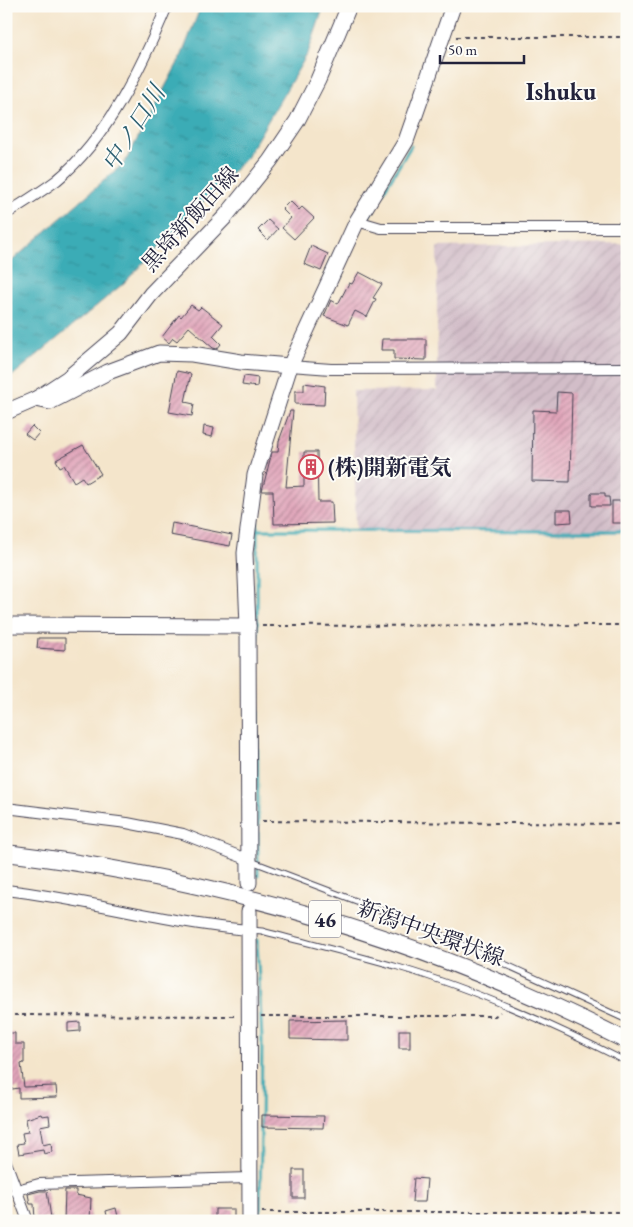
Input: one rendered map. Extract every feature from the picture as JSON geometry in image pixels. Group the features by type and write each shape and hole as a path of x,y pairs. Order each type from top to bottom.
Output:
{"main road":[{"name":"新潟中央環状線","path":"6,853 66,860 164,878 310,914 479,973 627,1041"}],"street":[{"path":"6,214 57,179 83,153 114,112 137,70 167,6"},
{"name":"黒埼新飯田線","path":"6,412 36,399 68,378 122,333 151,294 225,217 270,161 296,121 318,80 349,6"},
{"path":"249,883 248,626 245,553 255,475 290,366 357,222 406,141 453,6"},
{"path":"357,222 380,228 627,228"},
{"path":"36,399 50,402 108,372 159,354 192,354 241,362 332,369 627,368"},
{"path":"6,625 248,626"},
{"path":"6,808 127,823 183,834 249,860"},
{"path":"6,890 100,904 217,928 248,930"},
{"path":"249,911 250,1217"},
{"path":"6,1162 28,1221"},
{"path":"17,1190 39,1184 249,1178"}],"lane":[{"path":"249,860 417,924 627,1020"},
{"path":"248,930 262,931 399,968 505,1006 627,1062"},
{"path":"6,1195 17,1190"}],"path":[{"path":"441,36 627,37"},
{"path":"248,626 627,625"},
{"path":"250,820 627,824"},
{"path":"6,1015 495,1016 505,1006"},
{"path":"250,1217 627,1212"}],"shaded area":[{"path":"627,244 627,533 356,532 353,391 437,390 437,247"}],"water":[{"path":"201,6 324,6 308,53 246,158 124,283 6,381 6,266 125,162 181,57"}],"building":[{"path":"290,201 299,210 302,207 314,218 294,239 282,228 291,218 282,209"},
{"path":"268,220 278,229 268,240 258,230"},
{"path":"311,246 328,254 321,271 304,264"},
{"path":"359,272 382,284 373,298 376,299 367,317 355,311 348,325 324,316 331,300 338,304 349,283 352,284"},
{"path":"191,305 198,310 201,307 223,324 213,336 221,344 217,349 213,348 189,327 177,341 173,338 169,343 162,337 179,315 181,317"},
{"path":"382,339 426,339 426,360 394,359 394,350 381,350"},
{"path":"177,371 191,374 185,402 194,404 192,416 169,412"},
{"path":"244,376 258,378 257,387 242,385"},
{"path":"304,383 325,386 324,405 295,404 295,391 304,391"},
{"path":"557,392 572,393 570,482 532,481 533,410 556,411"},
{"path":"290,411 293,411 286,487 304,486 304,452 317,452 318,502 332,502 333,523 274,524 273,491 262,491 272,452 278,452 279,441"},
{"path":"32,426 39,433 33,440 25,434"},
{"path":"204,426 214,428 212,437 203,435"},
{"path":"83,445 101,474 86,483 82,477 74,482 64,465 60,467 56,460"},
{"path":"591,493 605,493 605,497 609,497 610,506 591,506"},
{"path":"612,501 627,501 627,523 612,523"},
{"path":"556,510 571,510 572,522 556,523"},
{"path":"172,523 232,535 230,546 170,535"},
{"path":"38,638 65,638 65,650 37,648"},
{"path":"347,1020 347,1040 290,1039 290,1021"},
{"path":"80,1022 80,1031 68,1032 68,1023"},
{"path":"399,1030 410,1030 410,1048 399,1048"},
{"path":"6,1033 15,1033 15,1044 24,1044 24,1063 21,1064 24,1087 56,1086 57,1097 19,1098 19,1088 6,1090"},
{"path":"41,1114 42,1116 49,1115 50,1124 40,1126 43,1145 51,1143 52,1152 44,1154 43,1150 19,1154 17,1144 24,1143 22,1133 28,1132 26,1119"},
{"path":"262,1115 324,1116 323,1128 262,1127"},
{"path":"293,1170 304,1170 304,1198 293,1198"},
{"path":"414,1178 427,1179 425,1202 412,1202"},
{"path":"65,1190 76,1190 76,1195 91,1198 90,1221 64,1221"},
{"path":"47,1191 51,1218 35,1220 34,1204 30,1204 28,1194"},
{"path":"116,1208 119,1221 108,1221 106,1211"},
{"path":"215,1209 234,1209 234,1221 215,1221"}],"waterway":[{"path":"365,222 411,146"},
{"path":"257,519 258,876"},
{"path":"256,530 627,531"},
{"path":"257,940 262,1039 260,1221"}],"place":[{"name":"(株)開新電気","path":"311,467"}],"district":[{"name":"Ishuku","path":"561,91"}],"water label":[{"name":"中ノ口川","path":"133,128"}]}
